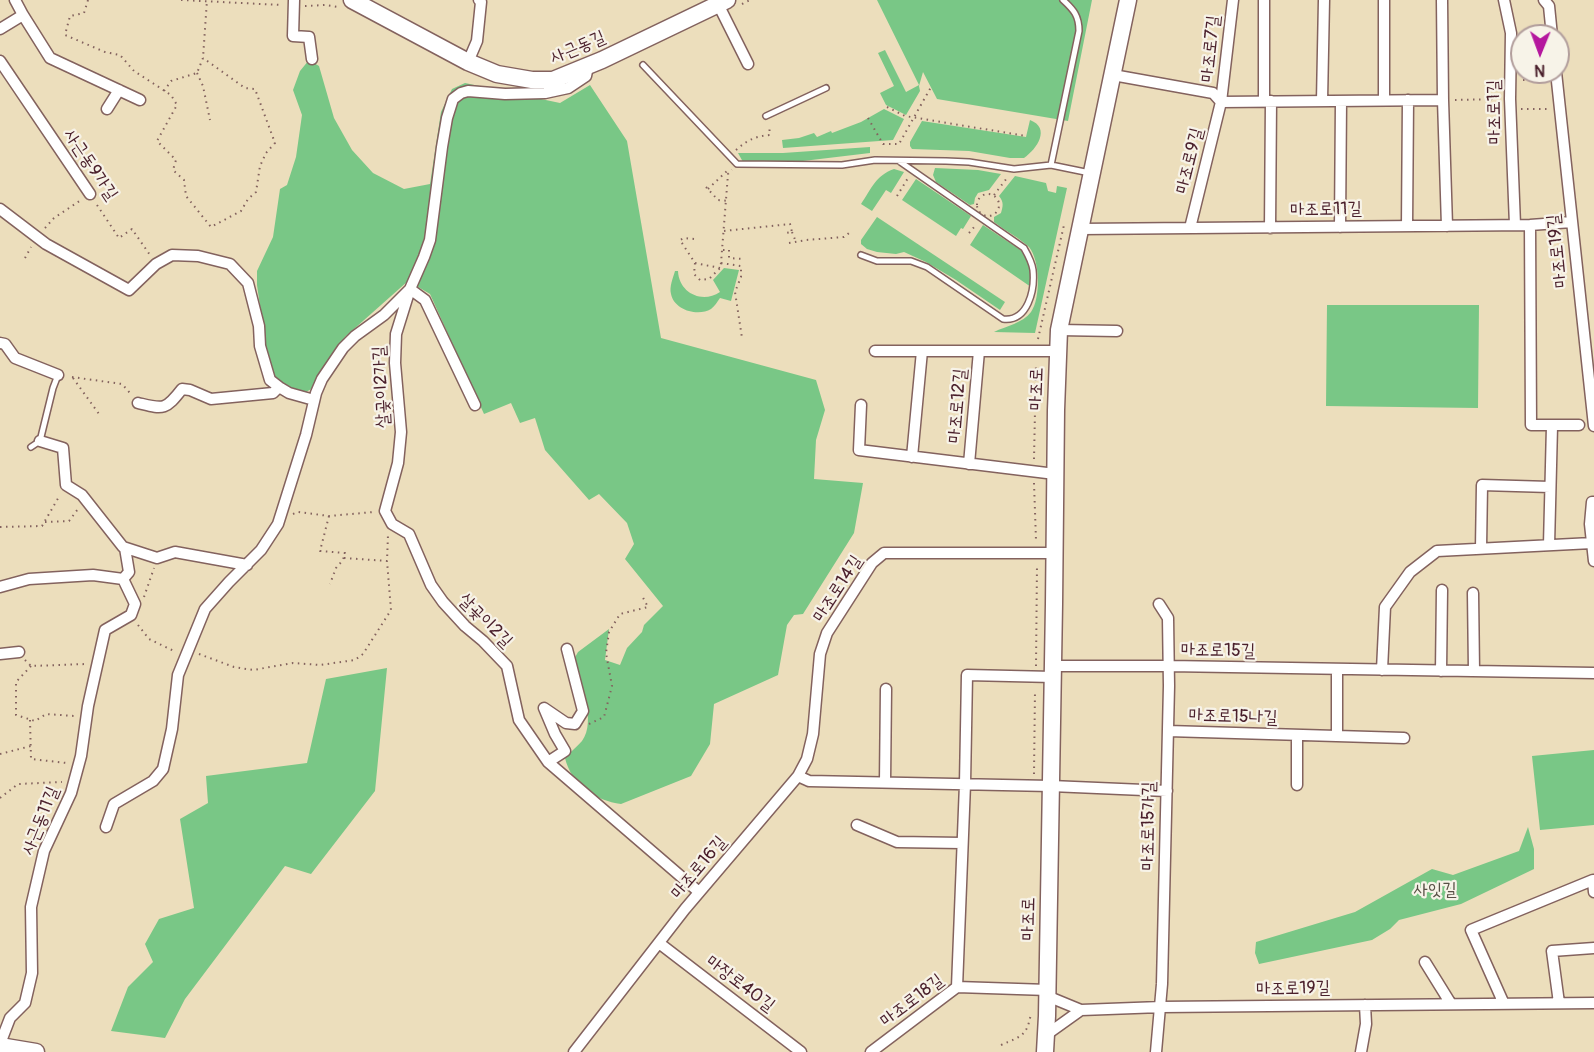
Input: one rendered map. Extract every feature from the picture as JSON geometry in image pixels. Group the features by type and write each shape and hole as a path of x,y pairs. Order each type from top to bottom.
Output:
{"main road":[{"name":"사근동길","path":"352,0 468,62 497,74 532,80 553,80 588,66 722,2"},
{"name":"마조로","path":"1045,1052 1048,993 1059,330 1128,0"},
{"path":"2,1052 0,1046 36,1052"}],"street":[{"path":"15,0 50,58 140,100"},
{"path":"294,0 293,36 309,38 312,59"},
{"path":"468,62 477,41 481,2 479,0"},
{"name":"마조로7길","path":"1221,102 1233,0"},
{"path":"1264,0 1270,228"},
{"path":"1322,101 1324,0"},
{"path":"1384,0 1384,100"},
{"path":"1442,0 1447,226"},
{"name":"마조로1길","path":"1504,0 1510,33"},
{"path":"1544,0 1549,6 1551,24"},
{"name":"사근동길","path":"722,2 748,64"},
{"path":"0,29 23,15"},
{"name":"사근동9가길","path":"0,61 90,194"},
{"name":"살곶이2가길","path":"385,511 398,464 401,432 395,363 396,334 410,289 430,240 442,147 453,99 468,91 505,94 546,93 568,88 586,76 588,66"},
{"path":"1113,75 1213,93 1221,102 1443,100"},
{"name":"마조로1길","path":"1511,84 1515,225"},
{"name":"마조로19길","path":"1557,84 1594,426"},
{"path":"107,109 119,90"},
{"path":"1407,226 1408,100"},
{"path":"1340,227 1341,101"},
{"name":"마조로9길","path":"1190,228 1221,102"},
{"path":"0,209 46,244 129,290 156,264 172,255 198,256 230,264 248,283 259,326 260,346 270,380 289,393 314,400"},
{"name":"마조로11길","path":"1080,229 1530,225 1572,222"},
{"path":"1530,225 1531,425 1579,425"},
{"path":"106,827 114,804 153,781 163,769 172,729 177,675 205,609 261,550 278,524 306,435 314,400 322,379 344,348 355,336 384,315 410,289 425,300 475,405"},
{"path":"1059,330 1117,331"},
{"path":"0,343 5,344 15,358 58,375"},
{"name":"마조로12길","path":"874,351 1058,351"},
{"path":"912,457 922,351"},
{"name":"마조로12길","path":"969,464 979,351"},
{"path":"138,403 160,408 171,403 182,389 211,399 273,393 279,387"},
{"name":"마조로12길","path":"861,405 859,450 1055,474"},
{"path":"1549,545 1552,426"},
{"path":"36,444 63,448 66,485 82,495 123,547 157,558 175,552 247,565"},
{"path":"1481,548 1482,485 1550,487"},
{"path":"1594,502 1592,502 1590,524 1594,561"},
{"name":"살곶이2길","path":"385,511 392,524 409,534 431,585 443,602 507,666 519,720 548,762 699,892"},
{"path":"1382,670 1385,607 1410,572 1437,551 1592,543"},
{"path":"123,579 129,572 125,548"},
{"name":"마조로14길","path":"798,776 807,759 813,734 820,654 827,633 872,563 884,553 1055,553"},
{"path":"0,587 29,579 93,575 123,579"},
{"path":"123,579 133,610"},
{"path":"1441,671 1442,590"},
{"path":"1473,592 1474,671"},
{"name":"마조로15가길","path":"1156,1052 1161,1007 1169,666 1168,618 1159,604"},
{"name":"사근동11길","path":"0,1046 10,1018 25,1003 32,973 30,907 44,851 71,793 79,764 105,630 133,610"},
{"path":"548,762 565,751 544,708 566,723 575,724 583,711 567,649"},
{"path":"0,654 19,652"},
{"name":"마조로15길","path":"1053,672 1169,666 1594,673"},
{"path":"1337,669 1337,736"},
{"path":"957,987 967,675 1053,672"},
{"path":"885,782 886,689"},
{"name":"마조로15나길","path":"1168,731 1404,738"},
{"name":"마조로15나길","path":"1297,735 1297,785"},
{"path":"798,776 809,781 1167,791"},
{"name":"마조로16길","path":"574,1052 699,892 798,776"},
{"path":"857,825 897,842 962,843"},
{"path":"1504,1004 1470,930 1593,880 1594,892"},
{"name":"마장로40길","path":"659,943 801,1052"},
{"path":"1559,1004 1552,951 1594,948"},
{"path":"1425,962 1451,1004"},
{"name":"마조로18길","path":"871,1052 957,987 1048,993"},
{"path":"1046,1035 1081,1010 1048,993"},
{"name":"마조로19길","path":"1081,1010 1161,1007 1594,1003"},
{"path":"1361,1052 1366,1023 1365,1005"}],"lane":[{"path":"1052,165 1079,31 1079,21 1075,13 1063,0"},
{"path":"643,65 738,164 842,165 874,160 969,162 1014,169 1052,165 1092,174"},
{"path":"766,116 826,88"},
{"path":"861,255 877,261 911,261 927,267 1003,319 1011,320 1018,316 1030,300 1034,284 1033,268 1024,249 898,161"},
{"path":"36,444 58,375"}],"path":[{"path":"88,0 84,13 70,16 64,35 105,52 120,55 134,71 171,96 177,105 157,141 176,160 173,170 184,180 186,196 211,227 241,211 248,199 256,192 260,166 266,153 275,143 255,89 245,88 203,58"},
{"path":"207,0 203,58 197,72 203,86 210,120"},
{"path":"164,91 171,81 197,72"},
{"path":"868,118 883,144 899,144 931,87"},
{"path":"1443,100 1551,109"},
{"path":"887,107 905,117 1026,136"},
{"path":"734,152 757,136 770,135 769,124"},
{"path":"693,239 680,240 695,263 694,274 699,280 709,279 720,268 728,201 728,174 738,164"},
{"path":"728,170 707,188 718,200 728,201"},
{"path":"897,196 913,170"},
{"path":"994,195 999,188"},
{"path":"25,258 37,237 54,218 90,194"},
{"name":"사근동9가길","path":"90,194 119,238 132,229 156,264"},
{"path":"985,194 994,195 999,202 999,210 990,216 983,216 977,206 979,199 985,194"},
{"path":"724,231 790,224 796,242"},
{"path":"786,233 792,232"},
{"path":"789,243 844,237 849,232"},
{"path":"723,250 729,250 729,258 743,259"},
{"path":"695,263 720,268"},
{"path":"721,263 741,266 741,277 735,292 742,338"},
{"path":"58,375 122,384 138,403"},
{"path":"72,377 99,414"},
{"path":"0,527 42,526 66,485"},
{"path":"44,522 69,521 86,500"},
{"path":"279,520 298,512 329,516 385,511"},
{"path":"329,516 320,551 345,553 330,584"},
{"path":"157,558 145,596 133,610 149,639 187,653 234,667 253,670 293,663 320,665 355,660 363,654 392,610 387,561 388,531 392,524"},
{"path":"344,558 387,561"},
{"path":"575,724 585,726 604,717 612,686 606,653 609,632 620,614 648,607 641,594"},
{"path":"19,652 31,666"},
{"path":"87,717 46,714 35,721 16,715 16,682 31,666 98,664"},
{"path":"0,754 31,746 30,719"},
{"name":"사근동11길","path":"31,746 31,759 79,764"},
{"name":"사근동11길","path":"0,798 18,784 74,782"}],"green space":[{"path":"877,0 1092,0 1068,121 937,99 923,72 920,91 906,115 886,105 880,93 894,86 878,53 885,50 906,92 919,85"},
{"path":"309,60 319,66 334,118 352,150 373,173 404,189 430,184 441,112 452,89 465,83 560,103 590,85 627,141 661,338 816,380 825,410 816,440 814,479 863,483 854,533 803,614 794,615 787,625 778,675 714,704 710,744 691,776 621,804 603,799 586,790 568,767 565,758 582,741 588,723 586,701 573,661 578,652 609,629 605,660 620,665 627,648 642,632 644,625 663,606 625,559 634,544 627,523 599,494 589,500 545,450 535,418 520,423 511,403 484,414 430,294 408,281 345,337 313,388 306,392 290,389 278,382 271,370 257,285 257,271 273,237 280,189 287,185 296,157 302,115 293,90 300,71"},
{"path":"884,109 904,119 893,140 783,148 782,140 814,133 817,137 831,131 832,133 861,122"},
{"path":"1030,120 1040,128 1041,133 1037,144 1024,158 969,151 912,149 910,146 922,121 1026,137"},
{"path":"870,147 870,153 803,161 743,162 738,153 783,153"},
{"path":"935,168 978,170 1001,174 989,190 978,193 974,204 970,205 936,182 933,175"},
{"path":"894,169 904,172 891,193 886,190 872,211 861,204 878,179"},
{"path":"1015,176 1046,183 1048,191 1056,193 1057,186 1067,188 1035,333 994,332 1028,316 1034,306 1038,289 1033,253 1026,244 994,222 994,217 1001,213 1002,208 999,196"},
{"path":"916,179 971,216 956,236 902,200"},
{"path":"877,217 1005,302 1000,310 926,262 904,252 896,254 867,249 861,244 861,240"},
{"path":"983,225 1022,251 1031,272 1031,287 970,245"},
{"path":"724,268 739,270 731,301 720,298 711,309 693,312 682,308 673,300 670,288 675,271 678,271 679,279 687,290 706,297 720,292 713,280"},
{"path":"1327,305 1479,305 1478,408 1326,406"},
{"path":"387,668 375,791 311,874 285,866 185,999 165,1038 111,1031 128,987 153,962 145,944 159,919 194,908 180,819 208,803 206,776 307,763 326,679"},
{"path":"1594,750 1594,825 1540,830 1532,756"},
{"name":"사잇길","path":"1528,827 1534,849 1534,869 1461,904 1399,920 1390,929 1372,940 1259,964 1255,953 1256,942 1355,912 1432,869 1453,875 1519,851"}]}
